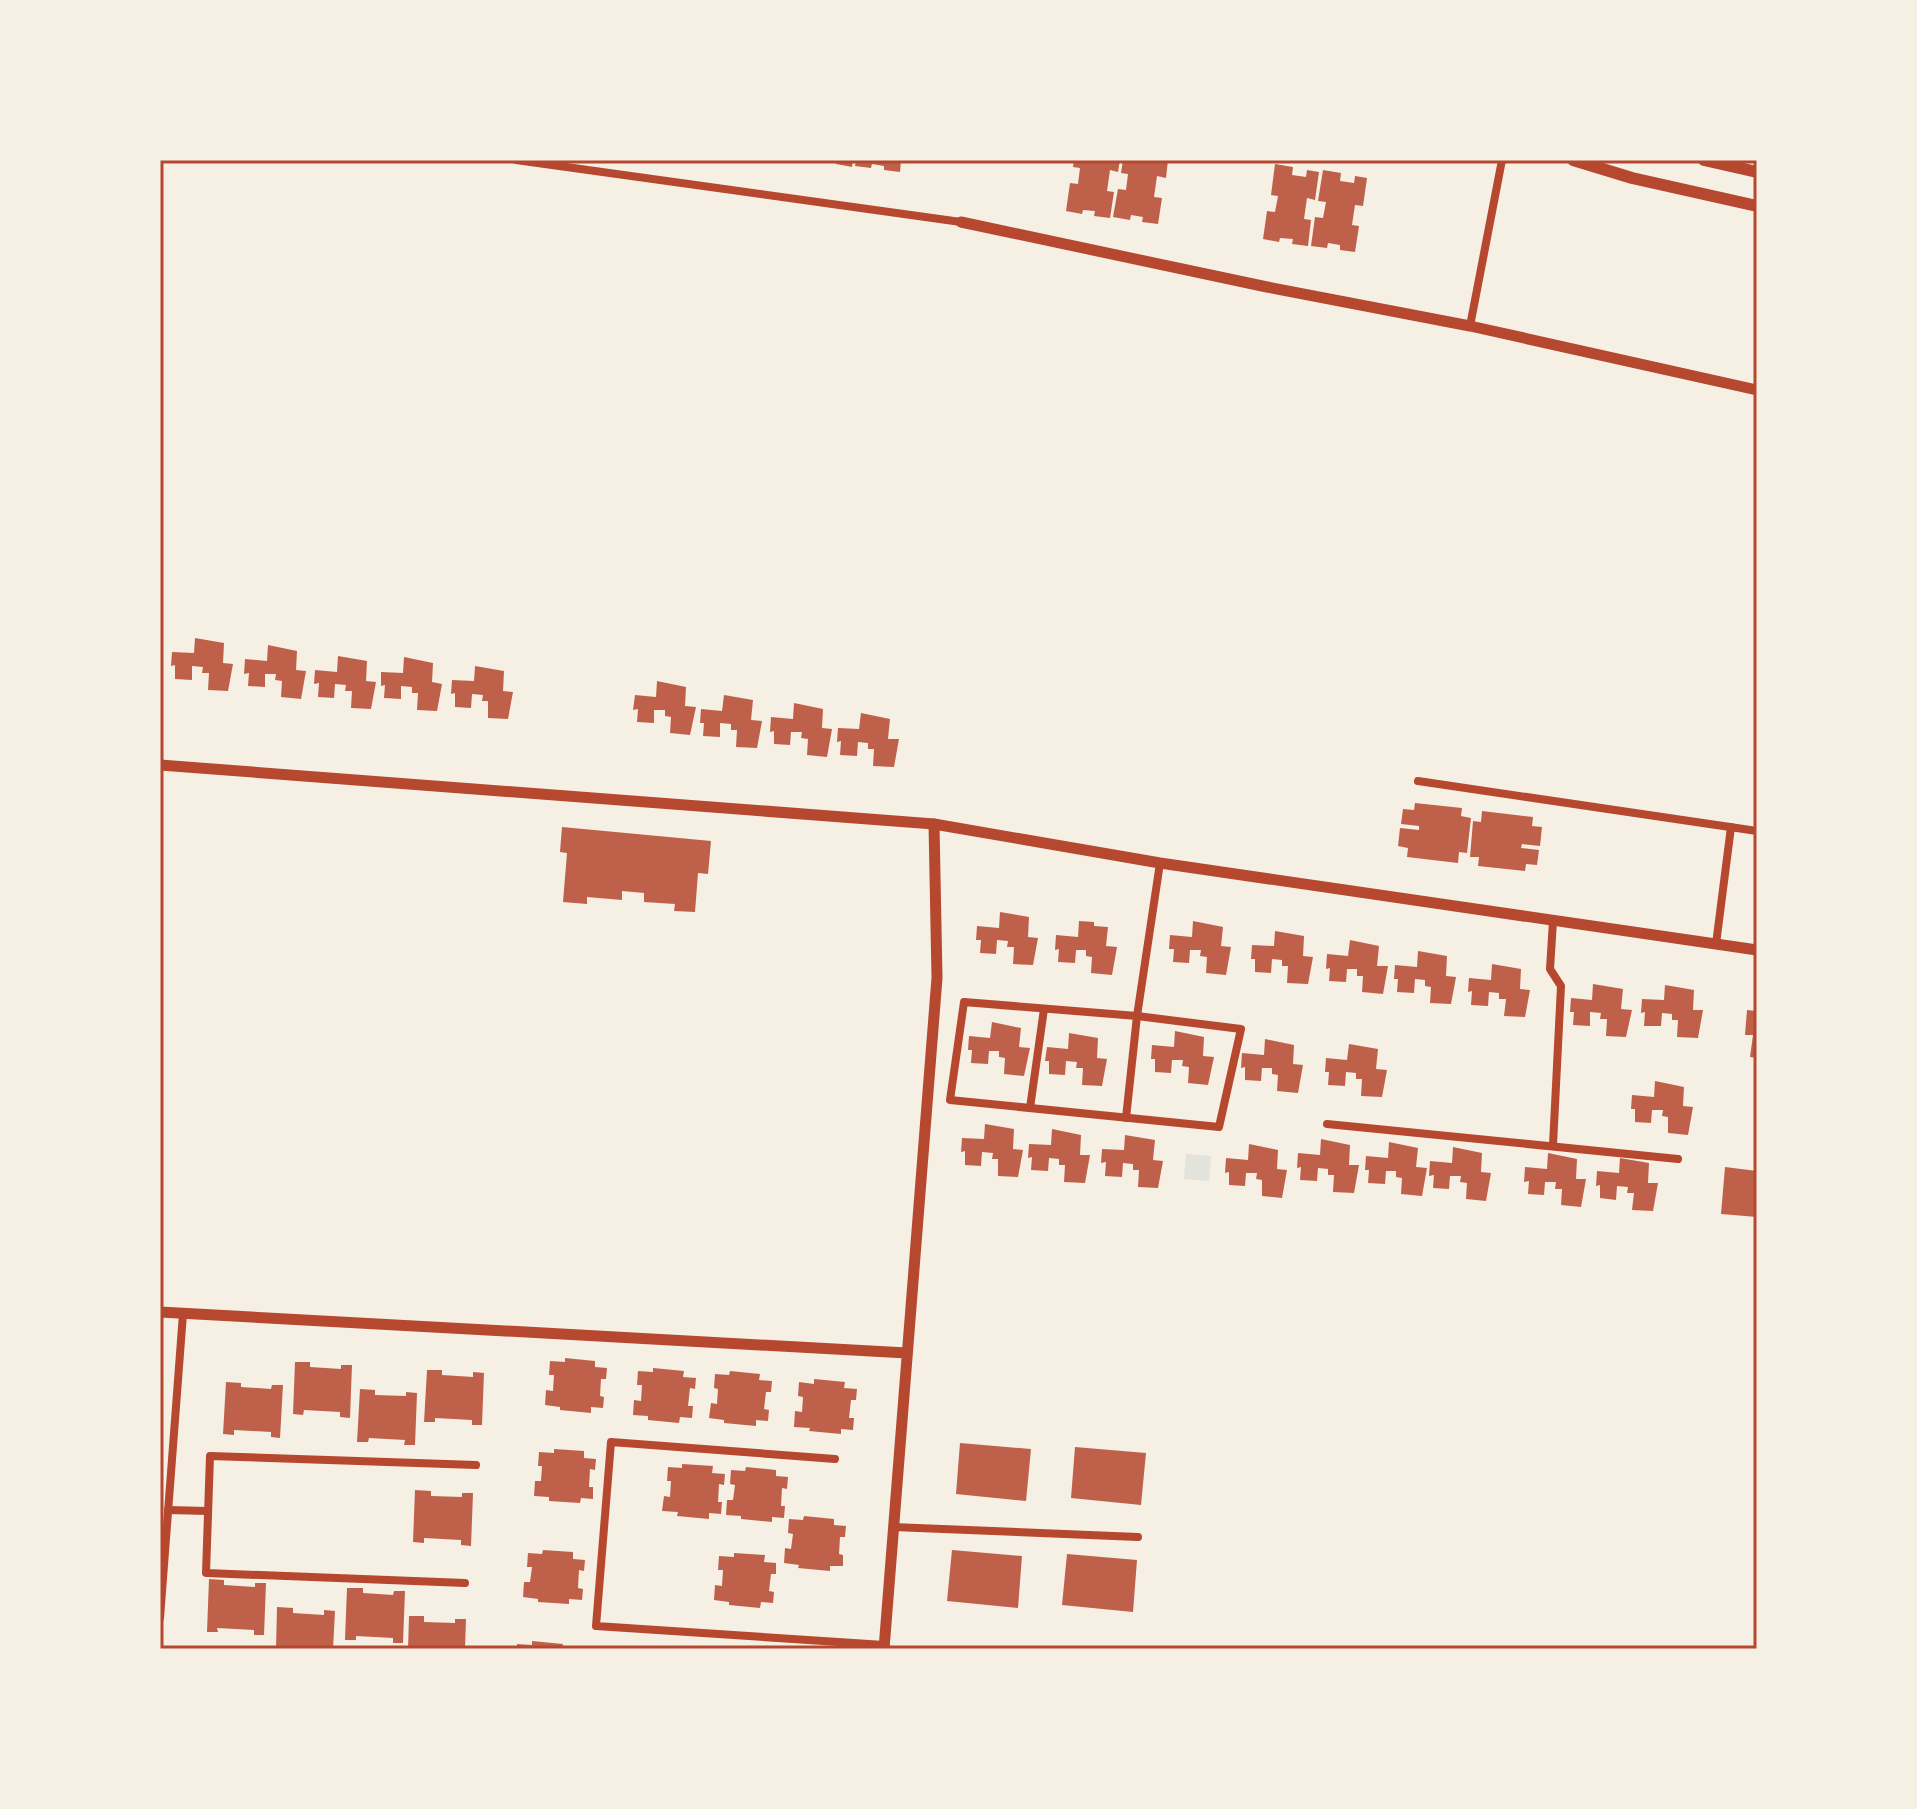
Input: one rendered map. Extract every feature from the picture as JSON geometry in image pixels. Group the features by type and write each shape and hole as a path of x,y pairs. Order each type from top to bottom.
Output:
{"main road":[{"path":"1573,160 1632,178 1757,206"},
{"path":"1704,160 1757,172"}],"street":[{"path":"516,160 961,222 1267,287 1470,326 1757,390"},
{"path":"1470,326 1502,160"},
{"path":"160,765 934,824 1160,863 1757,950"},
{"path":"1418,781 1757,831"},
{"path":"835,1459 611,1442 596,1626 884,1647 937,978 934,824"},
{"path":"1716,944 1731,827"},
{"path":"1126,1118 1137,1016 1160,863"},
{"path":"1553,921 1550,969 1561,986 1553,1145"},
{"path":"964,1002 1137,1016 1241,1029 1219,1127 950,1100 964,1002"},
{"path":"1030,1108 1044,1009"},
{"path":"1327,1124 1678,1159"},
{"path":"160,1312 907,1353"},
{"path":"160,1618 183,1314"},
{"path":"465,1583 206,1573 210,1456 476,1465"},
{"path":"168,1510 208,1511"},
{"path":"893,1527 1138,1537"}],"shaded area":[{"path":"1186,1154 1211,1156 1209,1181 1184,1179"}],"building":[{"path":"837,160 853,160 852,167 836,164"},
{"path":"856,160 901,160 900,172 884,170 884,166 872,164 871,168 855,166"},
{"path":"1074,160 1120,160 1118,172 1110,170 1107,191 1114,192 1110,218 1094,216 1095,211 1083,210 1082,214 1066,211 1070,183 1078,184 1080,168 1073,167"},
{"path":"1123,160 1168,160 1166,178 1157,176 1154,197 1162,198 1158,224 1142,222 1143,217 1131,215 1130,220 1113,217 1118,189 1126,190 1128,174 1121,173"},
{"path":"1275,164 1293,167 1292,175 1306,177 1307,170 1319,172 1315,200 1307,198 1304,219 1311,220 1308,246 1292,244 1293,239 1280,238 1279,242 1263,239 1267,211 1275,212 1278,196 1271,195"},
{"path":"1323,170 1341,173 1340,181 1354,183 1355,176 1367,178 1363,206 1355,205 1352,225 1359,226 1355,252 1340,250 1340,245 1328,243 1327,248 1311,246 1315,217 1323,218 1326,202 1318,201"},
{"path":"195,638 224,643 223,663 233,664 228,691 208,690 209,673 202,673 203,667 192,666 192,680 175,679 175,665 171,666 172,652 194,653"},
{"path":"268,645 297,651 296,670 306,671 301,699 281,697 282,681 275,680 276,674 265,674 265,687 248,686 249,673 244,674 245,659 267,661"},
{"path":"338,656 367,661 366,681 376,682 371,709 351,708 352,691 345,691 346,685 335,684 334,698 318,697 319,683 314,684 315,670 337,672"},
{"path":"404,657 433,663 432,682 442,684 437,711 417,710 418,693 412,693 412,687 401,686 401,699 384,698 385,685 381,686 381,672 403,673"},
{"path":"475,666 504,671 503,691 513,692 508,719 488,718 488,701 482,701 483,695 472,694 471,708 455,707 455,693 451,694 452,680 474,681"},
{"path":"657,681 686,687 685,706 696,707 690,735 670,733 671,717 665,716 665,710 654,710 654,723 637,722 638,709 633,710 635,695 656,697"},
{"path":"724,695 753,700 751,720 762,721 757,748 736,747 737,730 731,730 731,724 720,723 720,737 703,736 701,709 722,711"},
{"path":"794,703 823,709 822,728 832,729 827,757 807,755 808,739 801,738 802,732 791,732 790,745 774,744 774,731 770,732 771,717 793,719"},
{"path":"861,713 890,719 888,739 899,739 894,767 873,766 874,749 868,749 868,743 858,742 857,756 840,755 838,728 859,729"},
{"path":"1415,803 1462,808 1461,816 1471,818 1467,853 1459,852 1458,863 1407,857 1408,848 1398,846 1400,828 1419,830 1419,826 1401,824 1403,809 1414,810"},
{"path":"1482,811 1533,817 1532,826 1542,827 1540,846 1522,844 1521,848 1539,850 1537,865 1526,864 1525,871 1478,866 1479,857 1470,857 1473,821 1481,822"},
{"path":"562,827 711,841 708,874 698,873 695,912 674,911 675,904 644,902 644,893 622,891 622,900 587,897 587,904 563,902 567,853 560,852"},
{"path":"1000,912 1029,917 1028,937 1038,938 1033,965 1013,964 1014,947 1007,947 1008,941 997,940 996,954 980,953 981,940 976,940 977,926 999,928"},
{"path":"1079,921 1108,927 1106,946 1117,947 1112,975 1091,973 1092,957 1086,956 1086,950 1076,950 1075,963 1058,962 1056,935 1078,937"},
{"path":"1193,921 1223,927 1221,946 1231,947 1226,975 1206,973 1207,957 1200,956 1201,950 1190,950 1189,963 1173,962 1174,949 1169,949 1170,935 1192,937"},
{"path":"1275,931 1304,936 1303,956 1313,957 1308,984 1287,983 1288,966 1282,966 1282,960 1272,959 1271,973 1255,972 1255,959 1251,959 1252,945 1274,946"},
{"path":"1350,940 1379,946 1377,966 1388,966 1383,994 1362,992 1363,976 1357,976 1357,969 1347,969 1346,982 1329,981 1327,954 1348,956"},
{"path":"1418,951 1447,956 1446,976 1456,977 1451,1004 1430,1003 1431,987 1425,986 1425,980 1415,979 1414,993 1397,992 1395,965 1417,967"},
{"path":"1492,964 1521,969 1520,989 1530,990 1525,1017 1504,1016 1506,999 1499,999 1499,993 1489,992 1488,1006 1471,1005 1469,978 1491,980"},
{"path":"1593,984 1623,989 1621,1009 1632,1010 1626,1037 1606,1036 1607,1019 1600,1019 1601,1013 1590,1012 1590,1026 1573,1025 1571,998 1592,1000"},
{"path":"1665,985 1694,990 1693,1010 1703,1010 1698,1038 1677,1037 1678,1020 1672,1020 1672,1014 1662,1013 1661,1026 1644,1026 1642,999 1664,1000"},
{"path":"1747,1010 1757,1011 1757,1058 1750,1057 1753,1035 1745,1035"},
{"path":"992,1022 1021,1028 1019,1047 1030,1048 1024,1076 1004,1074 1005,1058 999,1057 999,1051 989,1051 988,1064 971,1063 969,1036 990,1038"},
{"path":"1175,1031 1204,1037 1203,1056 1214,1057 1208,1085 1188,1083 1189,1067 1182,1066 1183,1060 1172,1060 1171,1073 1155,1072 1155,1059 1151,1059 1152,1045 1174,1047"},
{"path":"1069,1033 1098,1038 1097,1058 1107,1059 1102,1086 1082,1085 1083,1068 1076,1068 1077,1062 1066,1061 1065,1075 1049,1074 1049,1061 1045,1061 1047,1047 1068,1049"},
{"path":"1265,1039 1294,1045 1293,1064 1303,1065 1298,1093 1277,1091 1278,1075 1272,1074 1272,1068 1262,1068 1261,1081 1245,1080 1245,1067 1241,1068 1242,1053 1264,1055"},
{"path":"1349,1044 1378,1049 1376,1069 1387,1070 1382,1097 1361,1096 1362,1079 1356,1079 1356,1073 1346,1072 1345,1086 1328,1085 1326,1058 1347,1060"},
{"path":"1655,1081 1684,1087 1683,1106 1693,1107 1688,1135 1668,1133 1668,1117 1662,1116 1663,1110 1652,1110 1651,1123 1635,1122 1635,1109 1631,1109 1632,1095 1654,1097"},
{"path":"985,1124 1014,1129 1013,1149 1023,1150 1018,1177 998,1176 998,1159 992,1159 993,1153 982,1152 981,1166 965,1165 965,1151 961,1152 962,1138 984,1139"},
{"path":"1052,1129 1081,1135 1080,1155 1090,1155 1085,1183 1064,1182 1065,1165 1059,1165 1059,1159 1049,1158 1048,1171 1031,1170 1029,1144 1051,1145"},
{"path":"1125,1135 1155,1140 1153,1160 1163,1161 1158,1188 1138,1187 1139,1170 1133,1170 1133,1164 1123,1163 1122,1177 1105,1176 1106,1162 1101,1163 1102,1149 1124,1150"},
{"path":"1321,1139 1350,1145 1349,1165 1359,1165 1354,1193 1333,1192 1334,1175 1328,1175 1328,1169 1318,1168 1317,1181 1300,1180 1298,1153 1320,1155"},
{"path":"1389,1142 1418,1148 1416,1167 1427,1168 1422,1196 1401,1194 1402,1178 1396,1177 1396,1171 1386,1171 1385,1184 1368,1183 1366,1156 1388,1158"},
{"path":"1249,1144 1278,1150 1277,1169 1287,1170 1282,1198 1262,1196 1262,1180 1256,1179 1257,1173 1246,1173 1245,1186 1229,1185 1229,1172 1225,1173 1226,1158 1248,1160"},
{"path":"1453,1147 1482,1153 1481,1172 1491,1173 1486,1201 1466,1199 1467,1183 1460,1182 1461,1176 1450,1176 1449,1189 1433,1188 1434,1175 1429,1176 1430,1161 1452,1163"},
{"path":"1548,1153 1577,1159 1576,1179 1586,1179 1581,1207 1561,1205 1562,1189 1555,1189 1556,1182 1545,1182 1544,1195 1528,1194 1529,1181 1524,1182 1525,1167 1547,1169"},
{"path":"1620,1158 1649,1163 1648,1183 1658,1183 1653,1211 1632,1210 1634,1193 1627,1193 1628,1187 1617,1186 1616,1200 1600,1198 1600,1185 1596,1186 1597,1171 1619,1173"},
{"path":"1725,1167 1757,1171 1757,1217 1721,1214"},
{"path":"565,1358 595,1361 595,1367 607,1368 606,1379 601,1379 603,1408 591,1407 591,1413 545,1405 546,1390 553,1391 554,1375 549,1375 550,1361 565,1362"},
{"path":"295,1362 310,1362 310,1367 341,1369 341,1365 352,1365 350,1418 340,1417 340,1412 304,1410 303,1415 293,1414"},
{"path":"653,1368 684,1371 683,1377 696,1378 695,1389 690,1388 688,1406 693,1406 692,1418 680,1417 679,1423 633,1415 634,1400 641,1401 642,1385 637,1385 638,1371 653,1372"},
{"path":"427,1370 442,1370 442,1375 473,1377 473,1372 484,1373 482,1425 472,1425 472,1420 435,1418 435,1422 424,1422"},
{"path":"730,1371 760,1374 759,1380 772,1381 771,1392 766,1392 764,1409 769,1410 768,1421 756,1420 756,1426 724,1423 724,1420 709,1418 711,1403 717,1404 715,1374 729,1375"},
{"path":"814,1379 845,1382 844,1388 857,1389 856,1400 851,1400 849,1418 854,1418 853,1430 841,1429 841,1434 794,1427 795,1411 802,1412 803,1397 798,1396 799,1382 814,1384"},
{"path":"226,1382 241,1383 241,1387 271,1389 272,1385 283,1385 280,1438 271,1437 271,1432 234,1430 234,1435 223,1434"},
{"path":"360,1389 375,1390 375,1395 406,1396 406,1392 417,1393 415,1445 404,1445 405,1440 369,1438 368,1442 357,1442"},
{"path":"960,1443 1031,1449 1026,1501 956,1494"},
{"path":"1075,1447 1146,1453 1141,1505 1071,1498"},
{"path":"554,1449 584,1451 584,1458 596,1459 595,1470 590,1469 589,1487 593,1487 593,1499 581,1498 580,1503 549,1501 549,1497 534,1496 535,1481 541,1481 539,1452 554,1453"},
{"path":"682,1464 713,1466 712,1473 725,1474 724,1485 719,1484 721,1514 709,1513 709,1519 677,1516 678,1512 662,1511 664,1496 670,1497 668,1467 682,1468"},
{"path":"746,1467 776,1470 776,1476 788,1477 787,1489 782,1488 784,1518 772,1517 772,1522 726,1515 727,1500 733,1500 735,1485 730,1484 731,1470 745,1471"},
{"path":"415,1490 431,1491 431,1496 462,1497 462,1493 473,1493 471,1546 461,1545 461,1540 424,1538 424,1543 413,1542"},
{"path":"804,1516 834,1519 834,1525 846,1526 845,1537 840,1537 839,1554 843,1555 843,1566 830,1566 830,1571 798,1568 799,1565 784,1563 785,1548 791,1549 793,1534 788,1533 789,1519 803,1520"},
{"path":"543,1550 573,1552 573,1559 585,1560 584,1571 579,1570 578,1588 583,1589 582,1600 569,1599 569,1604 538,1602 538,1599 523,1597 524,1582 530,1582 532,1567 527,1567 528,1553 542,1554"},
{"path":"952,1550 1022,1556 1018,1608 947,1601"},
{"path":"734,1553 765,1555 764,1562 776,1563 776,1574 771,1574 769,1591 774,1592 773,1603 761,1602 760,1608 714,1600 715,1585 722,1586 723,1570 718,1570 719,1556 734,1557"},
{"path":"1067,1554 1137,1560 1133,1612 1062,1605"},
{"path":"209,1579 224,1580 224,1585 255,1587 255,1583 266,1583 264,1635 254,1635 254,1630 217,1628 218,1632 207,1632"},
{"path":"347,1588 363,1588 363,1593 393,1595 394,1591 405,1591 403,1643 393,1643 393,1638 356,1636 356,1640 345,1640"},
{"path":"277,1607 293,1608 293,1613 324,1615 324,1610 335,1611 333,1649 276,1649"},
{"path":"409,1616 424,1616 424,1622 455,1623 455,1619 466,1619 465,1649 408,1649"},
{"path":"532,1641 563,1644 562,1649 517,1649 517,1644 532,1645"}]}
